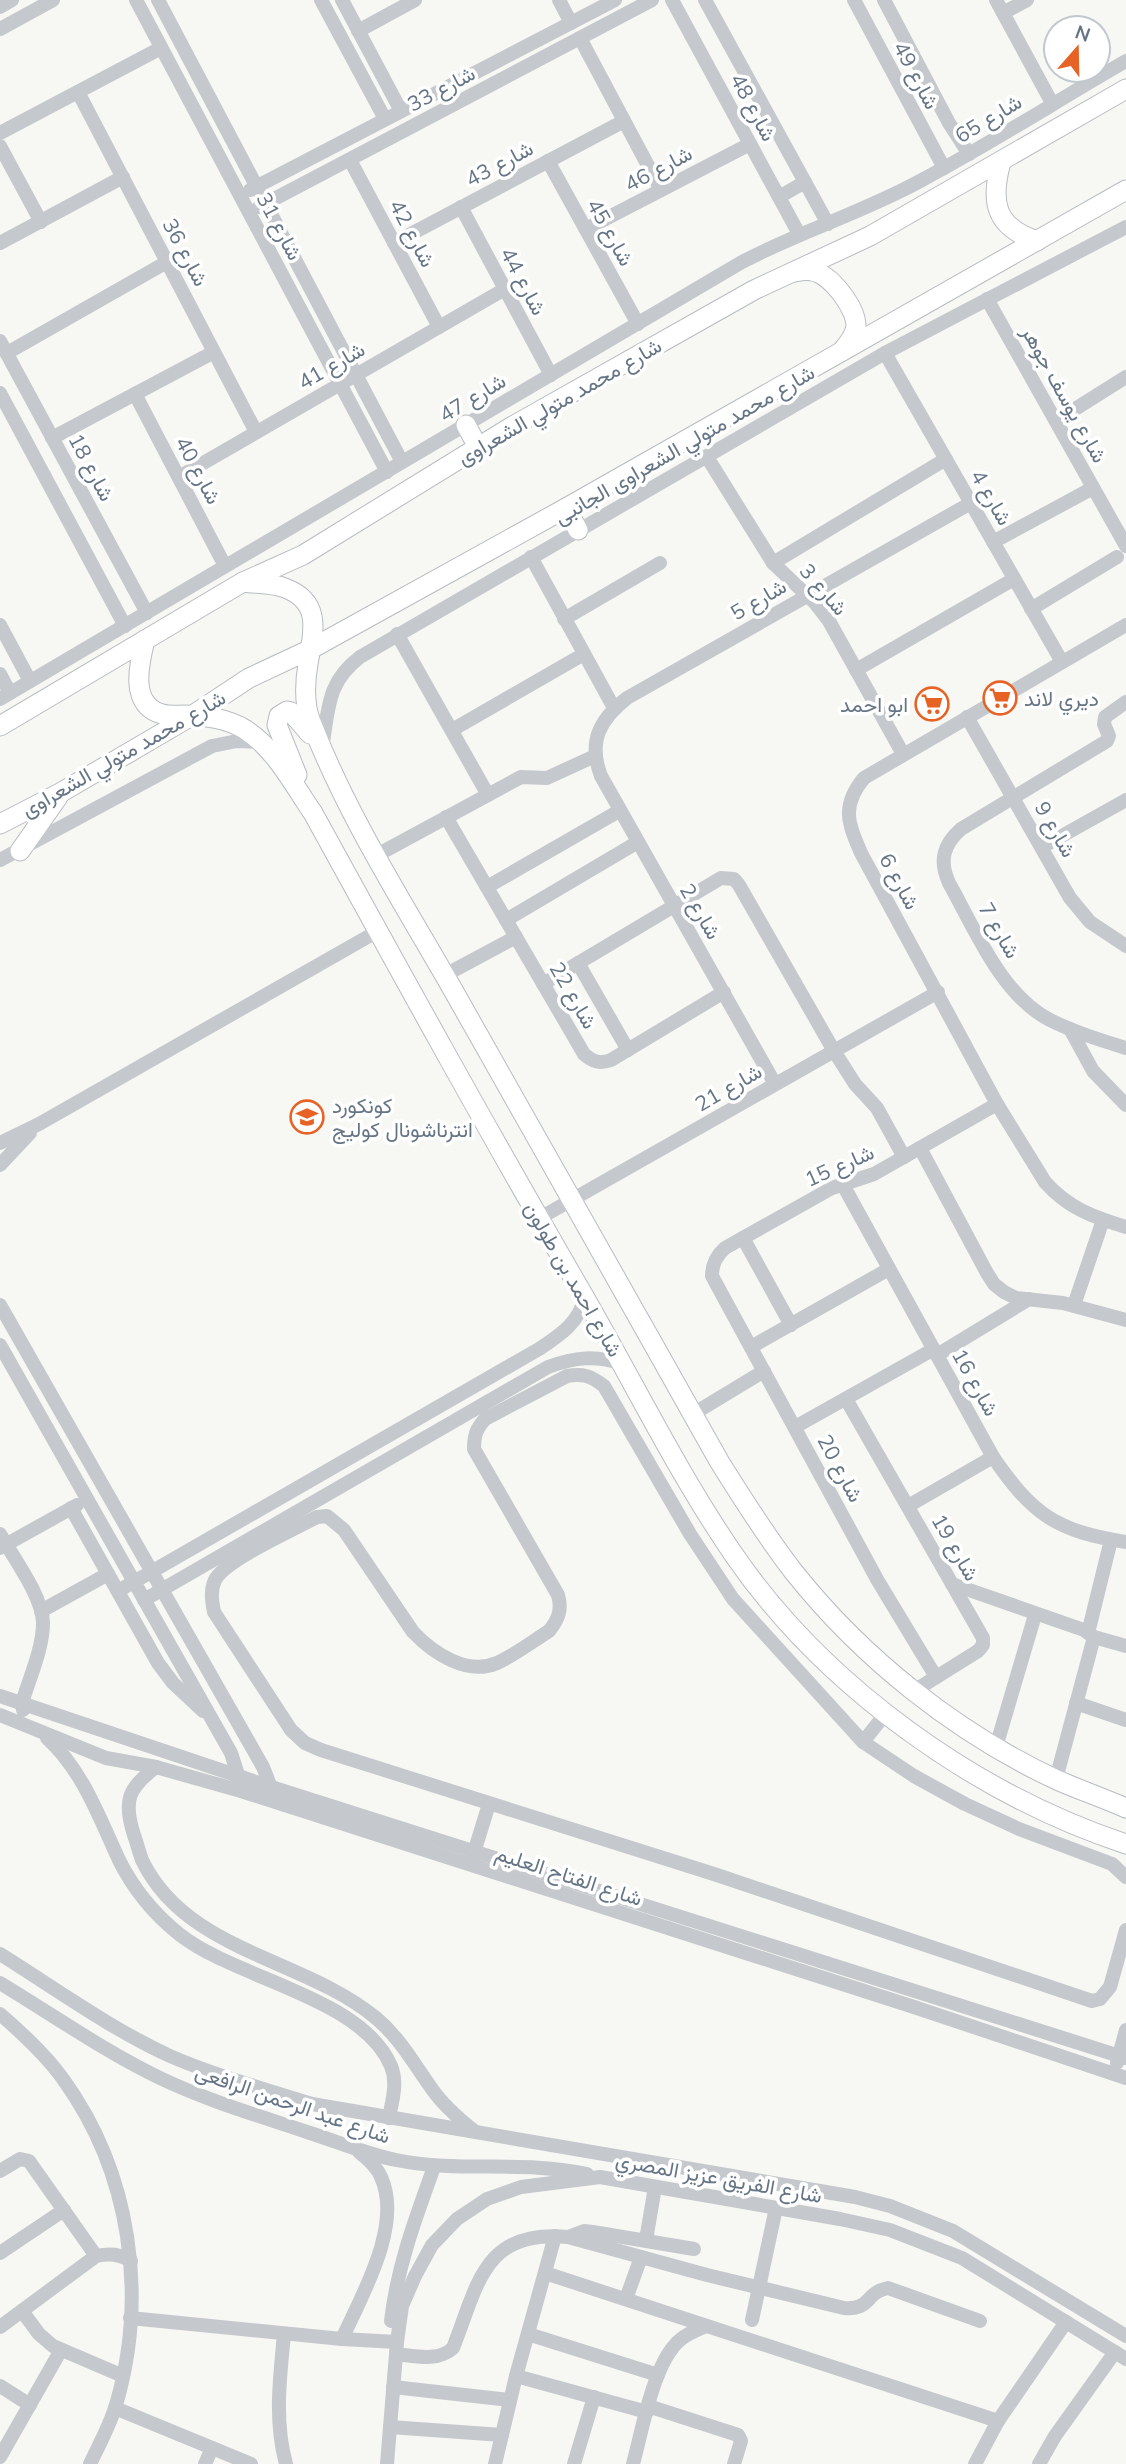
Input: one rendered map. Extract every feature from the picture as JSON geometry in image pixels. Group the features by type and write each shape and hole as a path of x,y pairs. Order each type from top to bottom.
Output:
{"street":[{"path":"0,7 12,0"},
{"path":"0,29 53,0"},
{"name":"شارع 31","path":"135,0 387,472"},
{"name":"شارع 31","path":"158,0 402,462"},
{"path":"321,0 385,119"},
{"path":"342,0 401,111"},
{"path":"358,30 415,0"},
{"path":"559,0 571,23"},
{"name":"شارع 33","path":"240,195 615,0"},
{"name":"شارع 33","path":"249,213 652,0"},
{"name":"شارع 48","path":"672,0 799,234"},
{"name":"شارع 48","path":"705,0 828,224"},
{"name":"شارع 49","path":"854,0 944,168"},
{"name":"شارع 49","path":"884,0 949,123 969,154"},
{"path":"1027,0 999,6 1052,103"},
{"path":"580,38 661,190"},
{"path":"0,133 161,48"},
{"name":"شارع 65","path":"944,168 1126,61"},
{"name":"شارع محمد متولي الشعراوى","path":"0,726 243,582 303,555 478,447 754,290 870,236 1126,89"},
{"name":"شارع 36","path":"78,92 256,432"},
{"name":"شارع 43","path":"394,243 624,121"},
{"path":"926,136 949,123"},
{"name":"شارع 46","path":"586,229 750,144"},
{"path":"0,146 41,222"},
{"name":"شارع 42","path":"350,160 439,327"},
{"name":"شارع 45","path":"548,161 638,324"},
{"path":"1001,162 995,196 999,212 1008,226 1021,236 1037,241"},
{"name":"شارع 47","path":"5,696 742,262 799,234 860,211 944,168"},
{"path":"0,243 122,177"},
{"path":"779,197 805,182"},
{"name":"شارع محمد متولي الشعراوى","path":"0,824 60,793 193,715 250,678 311,649 566,508 1126,190"},
{"name":"شارع 44","path":"461,207 551,374"},
{"name":"شارع محمد متولي الشعراوى الجانبى","path":"321,749 327,706 338,678 360,657 885,353 1126,227"},
{"path":"3,347 167,262"},
{"path":"793,272 813,271 824,276 842,293 856,322 856,330 842,352"},
{"name":"شارع 41","path":"179,477 505,289"},
{"name":"شارع يوسف جوهر","path":"987,299 1122,542"},
{"name":"شارع 18","path":"3,347 146,613"},
{"path":"52,438 214,352"},
{"name":"شارع 4","path":"885,353 1062,662"},
{"path":"1056,421 1126,377"},
{"path":"0,393 125,626"},
{"name":"شارع 40","path":"135,394 225,566"},
{"path":"466,425 478,447"},
{"name":"شارع 3","path":"706,457 773,562 829,621 903,754"},
{"path":"773,562 946,459"},
{"path":"993,542 1093,488"},
{"name":"شارع 5","path":"595,756 599,731 605,717 626,698 971,503"},
{"path":"566,508 578,530"},
{"path":"1031,609 1122,542"},
{"path":"531,557 614,708"},
{"path":"565,619 660,564"},
{"path":"856,670 1014,579"},
{"name":"شارع احمد بن طولون","path":"243,582 274,585 296,594 311,613 314,637 308,665 307,699 309,717 321,749 377,855 571,1200 754,1518 794,1572 834,1619 914,1691 996,1747 1056,1779 1126,1808"},
{"path":"0,625 30,681"},
{"name":"شارع 6","path":"1126,625 864,778 852,796 848,817 861,853 1037,1170 1054,1192 1076,1209 1126,1227"},
{"path":"397,634 488,794"},
{"name":"شارع احمد بن طولون","path":"145,640 138,674 139,691 147,705 162,714 223,719 243,729 261,742 276,759 313,813 538,1219 624,1364 687,1479 735,1556 774,1606 818,1654 865,1697 970,1771 1100,1836 1126,1844"},
{"path":"452,730 584,654"},
{"path":"0,674 5,696"},
{"name":"شارع 7","path":"1126,702 1105,717 1104,724 1110,736 1107,741 961,829 945,848 943,860 944,872 1005,981 1032,1008 1048,1019 1070,1030 1126,1048"},
{"path":"313,813 277,725 279,716 287,711 295,715 321,749"},
{"name":"شارع 9","path":"967,717 1079,910 1102,932 1126,946"},
{"path":"0,860 212,746 237,741 261,742"},
{"path":"377,855 521,777 547,778 595,756"},
{"name":"شارع 2","path":"595,756 601,776 619,811 775,1084"},
{"path":"20,851 60,793"},
{"path":"1042,847 1126,800"},
{"path":"487,887 619,811"},
{"name":"شارع 22","path":"446,817 590,1059 604,1062 724,992"},
{"path":"506,920 638,842"},
{"path":"544,984 674,905 721,878 730,877 737,881 834,1051 855,1084 877,1108 904,1157"},
{"path":"0,1143 39,1124 378,931"},
{"path":"445,975 516,937"},
{"path":"578,963 628,1050"},
{"name":"شارع 21","path":"538,1219 938,992"},
{"path":"1070,1030 1093,1071 1126,1105"},
{"name":"شارع 15","path":"712,1276 720,1253 743,1238 842,1183 866,1178 998,1104"},
{"path":"0,1165 39,1124"},
{"path":"920,1148 994,1284 1016,1298 1052,1301 1126,1320"},
{"name":"شارع 16","path":"842,1183 993,1457 1021,1495 1047,1517 1078,1532 1119,1541"},
{"path":"1074,1306 1103,1220"},
{"path":"743,1238 791,1325"},
{"path":"751,1347 890,1269"},
{"name":"شارع 20","path":"712,1276 878,1581 936,1677"},
{"path":"118,1591 539,1349 572,1325 582,1310 585,1297"},
{"path":"795,1427 1029,1300"},
{"path":"0,1306 263,1767 271,1794"},
{"path":"0,1345 231,1753 239,1775 241,1791"},
{"path":"145,1600 548,1367 587,1357 624,1364"},
{"path":"693,1414 764,1371"},
{"path":"1126,1877 1112,1864 1018,1829 965,1804 914,1776 863,1742 733,1599 690,1534 604,1386 593,1377 580,1374 567,1376 485,1419 474,1438 474,1450 559,1601 560,1614 549,1631 495,1664 468,1664 441,1656 426,1646 413,1632 344,1530 327,1516 317,1517 228,1565 216,1579 211,1595 214,1612 297,1737 321,1749 718,1875 1092,2001 1100,1999 1110,1987 1126,1930"},
{"name":"شارع 19","path":"846,1399 982,1634 983,1642 978,1651 914,1691"},
{"path":"908,1506 993,1457"},
{"path":"88,1499 2,1542 41,1611 41,1639 22,1703 32,1727 64,1753 108,1831 120,1861 136,1888 163,1920 205,1952 331,2008 368,2035 391,2067 394,2081 388,2118"},
{"path":"71,1508 158,1662 190,1701 210,1716"},
{"path":"1056,1779 1091,1635 1119,1541"},
{"path":"41,1611 108,1574"},
{"path":"952,1584 1126,1646"},
{"path":"996,1747 1035,1615"},
{"name":"شارع الفتاح العليم","path":"0,1696 239,1775 271,1794"},
{"path":"1076,1703 1126,1720"},
{"path":"863,1742 886,1713"},
{"name":"شارع الفتاح العليم","path":"0,1715 106,1758 156,1767 241,1791 271,1794 1122,2057"},
{"path":"156,1767 138,1781 128,1801 128,1815 142,1860 174,1903 194,1921 217,1936 351,1998 378,2020 402,2045 442,2101 474,2131"},
{"path":"472,1858 489,1804"},
{"name":"شارع الفتاح العليم","path":"472,1858 1120,2076"},
{"name":"شارع عبد الرحمن الرافعى","path":"0,1954 139,2041 237,2081 312,2104"},
{"name":"شارع عبد الرحمن الرافعى","path":"0,1983 161,2079 208,2098 393,2160 434,2167 548,2167 600,2177"},
{"path":"0,2014 18,2029 62,2078 97,2134 120,2196 131,2261 130,2318 123,2376 115,2408 90,2464"},
{"path":"1120,2076 1126,2030"},
{"path":"304,2131 302,2115 312,2104"},
{"name":"شارع الفريق عزيز المصري","path":"312,2104 844,2195 890,2206 953,2231 1126,2336"},
{"path":"498,2136 508,2150 504,2166"},
{"path":"342,2339 379,2255 387,2206 386,2190 380,2174 370,2161 353,2147"},
{"path":"0,2171 19,2159 29,2161 96,2256"},
{"path":"396,2348 391,2321 394,2297 412,2230 434,2167"},
{"name":"شارع الفريق عزيز المصري","path":"387,2464 402,2306 415,2276 432,2245 457,2219 487,2199 521,2187 600,2177 890,2230 962,2258 1120,2355"},
{"path":"646,2240 655,2187"},
{"path":"752,2320 776,2208"},
{"path":"0,2253 64,2210"},
{"path":"130,2318 342,2339 440,2357 453,2348 479,2278 491,2261 507,2247 526,2239 562,2237 584,2231 694,2249"},
{"path":"562,2237 759,2288 857,2309 878,2290 888,2288 981,2321"},
{"path":"498,2463 510,2400 545,2273 562,2237"},
{"path":"0,2327 96,2256 108,2253 121,2255 131,2261"},
{"path":"626,2299 642,2257"},
{"path":"545,2273 998,2421"},
{"path":"22,2311 39,2334 61,2350 123,2376"},
{"path":"975,2464 998,2421 1066,2322"},
{"path":"633,2464 658,2375 674,2346 688,2334 706,2326"},
{"path":"284,2334 278,2402 279,2428 286,2464"},
{"path":"528,2334 658,2375"},
{"path":"0,2457 61,2350"},
{"path":"1039,2464 1055,2436 1120,2355"},
{"path":"516,2376 738,2435 741,2441 734,2464"},
{"path":"0,2386 30,2405"},
{"path":"393,2387 510,2400"},
{"path":"574,2464 594,2397"},
{"path":"115,2408 251,2464"},
{"path":"390,2427 502,2435"},
{"path":"205,2464 212,2448"}],"place":[{"name":"ديري لاند","path":"1000,698"},
{"name":"ابو احمد","path":"932,704"},
{"name":"كونكورد انترناشونال كوليج","path":"307,1117"}]}
